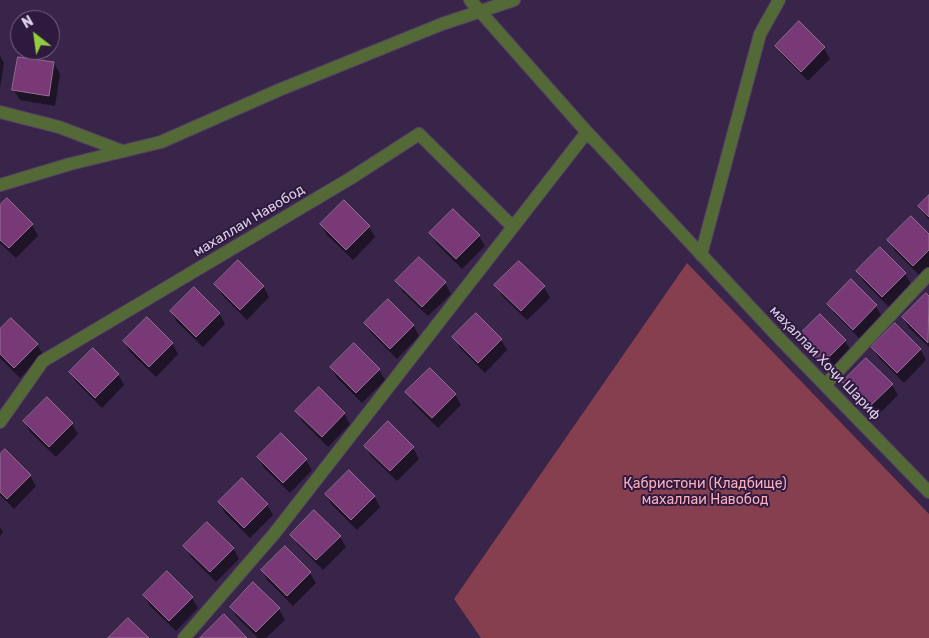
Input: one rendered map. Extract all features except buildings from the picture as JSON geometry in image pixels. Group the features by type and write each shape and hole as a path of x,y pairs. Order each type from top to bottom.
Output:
{"street":[{"name":"маҳаллаи Хоҷи Шариф","path":"470,0 590,136 701,255 929,492"},
{"path":"0,185 70,164 162,142 279,90 442,24 514,0"},
{"path":"701,255 760,34 778,0"},
{"path":"0,112 59,127 122,151"},
{"name":"махаллаи Навобод","path":"0,422 43,361 351,178 419,134 513,227"},
{"path":"184,638 274,534 513,227 590,136"},
{"path":"825,385 929,274"}],"green space":[{"name":"Қабристони (Кладбище) махаллаи Навобод","path":"687,263 929,514 929,638 481,638 454,599"}]}
